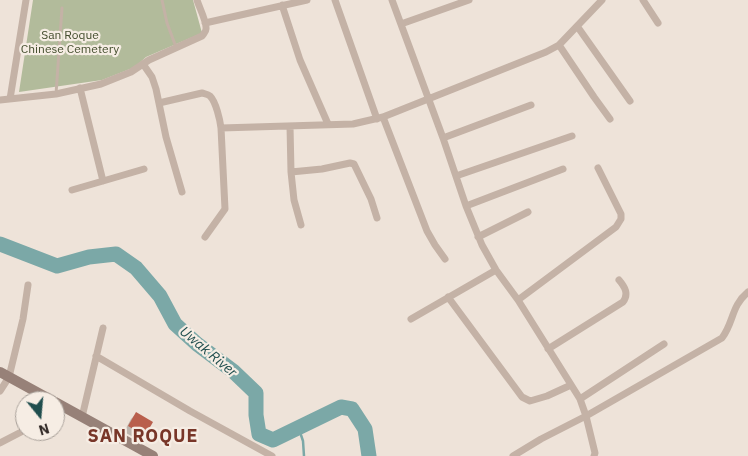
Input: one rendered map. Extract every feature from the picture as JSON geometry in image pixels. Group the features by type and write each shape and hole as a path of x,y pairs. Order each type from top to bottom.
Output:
{"street":[{"path":"10,99 26,0"},
{"path":"0,100 56,94 101,84 132,72 149,60 202,36 206,31 205,23 197,0"},
{"path":"205,23 307,0"},
{"path":"335,0 380,118 427,231 445,259"},
{"path":"392,0 478,237 496,270 518,300 580,399 595,452 594,456"},
{"path":"400,24 469,0"},
{"path":"221,128 352,124 380,118 546,52 559,45 602,0"},
{"path":"643,0 658,23"},
{"path":"282,5 300,60 328,124"},
{"path":"578,26 630,101"},
{"path":"559,45 610,119"},
{"path":"142,64 152,77 166,137 182,192"},
{"path":"80,88 103,182"},
{"path":"159,103 202,93 212,97 218,112 221,128 225,209 205,237"},
{"path":"443,138 531,104"},
{"path":"290,126 294,200 301,225"},
{"path":"456,176 572,136"},
{"path":"291,172 354,164 372,199 377,218"},
{"path":"518,300 616,227 621,219 621,214 598,168"},
{"path":"72,190 144,169"},
{"path":"466,206 563,169"},
{"path":"478,237 528,212"},
{"path":"411,319 496,270"},
{"path":"548,349 623,302 627,295 624,286 619,280"},
{"path":"0,391 23,319 28,285"},
{"path":"513,456 722,338 728,330 735,307 748,292"},
{"path":"448,297 522,397 530,401 547,396 571,385"},
{"path":"82,417 103,328"},
{"path":"580,399 664,344"},
{"path":"96,356 272,456"},
{"path":"4,374 35,391"},
{"path":"65,408 153,456"},
{"path":"0,443 15,435"}],"lane":[{"path":"162,0 167,23 176,47"},
{"path":"56,94 62,8"}],"green space":[{"name":"San Roque Chinese Cemetery","path":"33,0 193,0 202,33 146,57 135,67 102,80 19,92"}],"building":[{"path":"136,412 153,422 145,436 128,426"}],"waterway":[{"name":"Uwak River","path":"0,244 57,266 89,257 116,254 136,268 160,296 175,324 197,344 233,371 256,393 256,415 259,434 273,440 341,407 352,409 365,429 369,456"},
{"path":"301,435 304,456"}],"district":[{"name":"SAN ROQUE","path":"143,437"}]}
